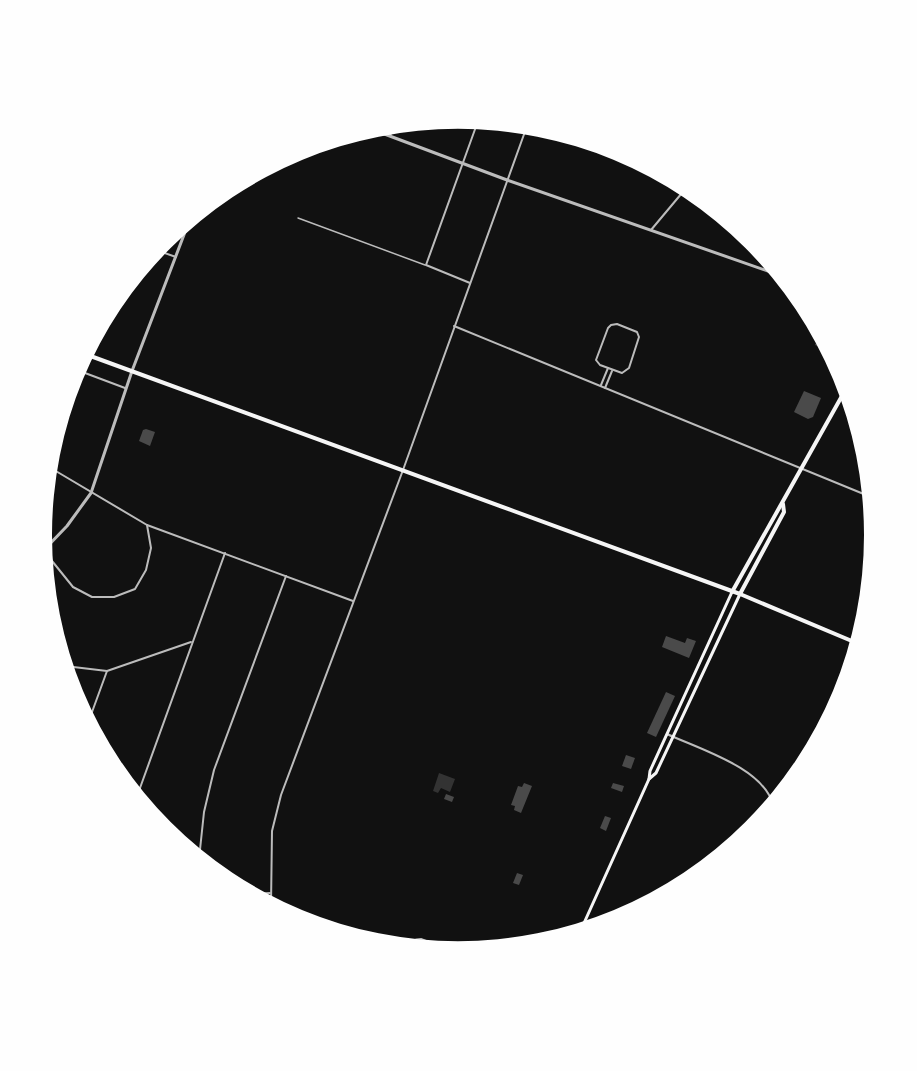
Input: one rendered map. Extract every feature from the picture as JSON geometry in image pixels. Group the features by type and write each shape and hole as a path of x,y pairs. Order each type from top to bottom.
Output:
{"main road":[{"path":"94,357 740,594 851,641"},
{"path":"585,921 649,779 650,771 732,592 841,398"},
{"path":"649,779 656,773 740,594 784,512 783,503"}],"street":[{"path":"470,283 426,265 475,130"},
{"path":"266,893 270,893 271,838 277,807 403,470 524,135"},
{"path":"390,136 507,180 766,270"},
{"path":"651,230 680,196"},
{"path":"52,542 91,493 132,371 184,236"},
{"path":"166,253 177,257"},
{"path":"617,324 638,334 639,340 629,368 625,372 610,369 597,362 597,355 610,326 617,324"},
{"path":"454,326 862,493"},
{"path":"601,386 610,369"},
{"path":"605,388 610,369"},
{"path":"86,373 126,388"},
{"path":"58,472 147,525 353,601"},
{"path":"53,562 73,587 92,597 114,597 135,589 146,570 151,548 147,525"},
{"path":"140,788 225,553"},
{"path":"200,849 204,812 214,770 286,576"},
{"path":"75,667 106,672 191,642"},
{"path":"92,711 106,672"},
{"path":"667,734 738,766 762,784 770,796"}],"lane":[{"path":"298,218 426,265"}],"shaded area":[{"path":"439,773 455,779 450,792 441,788 438,793 433,791"}],"building":[{"path":"804,391 821,398 813,417 808,419 794,412"},
{"path":"143,430 155,432 150,446 139,441"},
{"path":"666,636 685,643 687,638 696,641 689,658 662,647"},
{"path":"666,692 675,696 656,737 647,733"},
{"path":"626,755 635,758 631,769 622,766"},
{"path":"524,783 532,786 521,813 514,810 515,806 511,805 518,786 522,787"},
{"path":"613,783 624,786 622,792 611,788"},
{"path":"446,794 454,797 452,802 444,799"},
{"path":"605,816 611,818 606,831 600,828"},
{"path":"517,873 523,875 519,885 513,883"}]}
